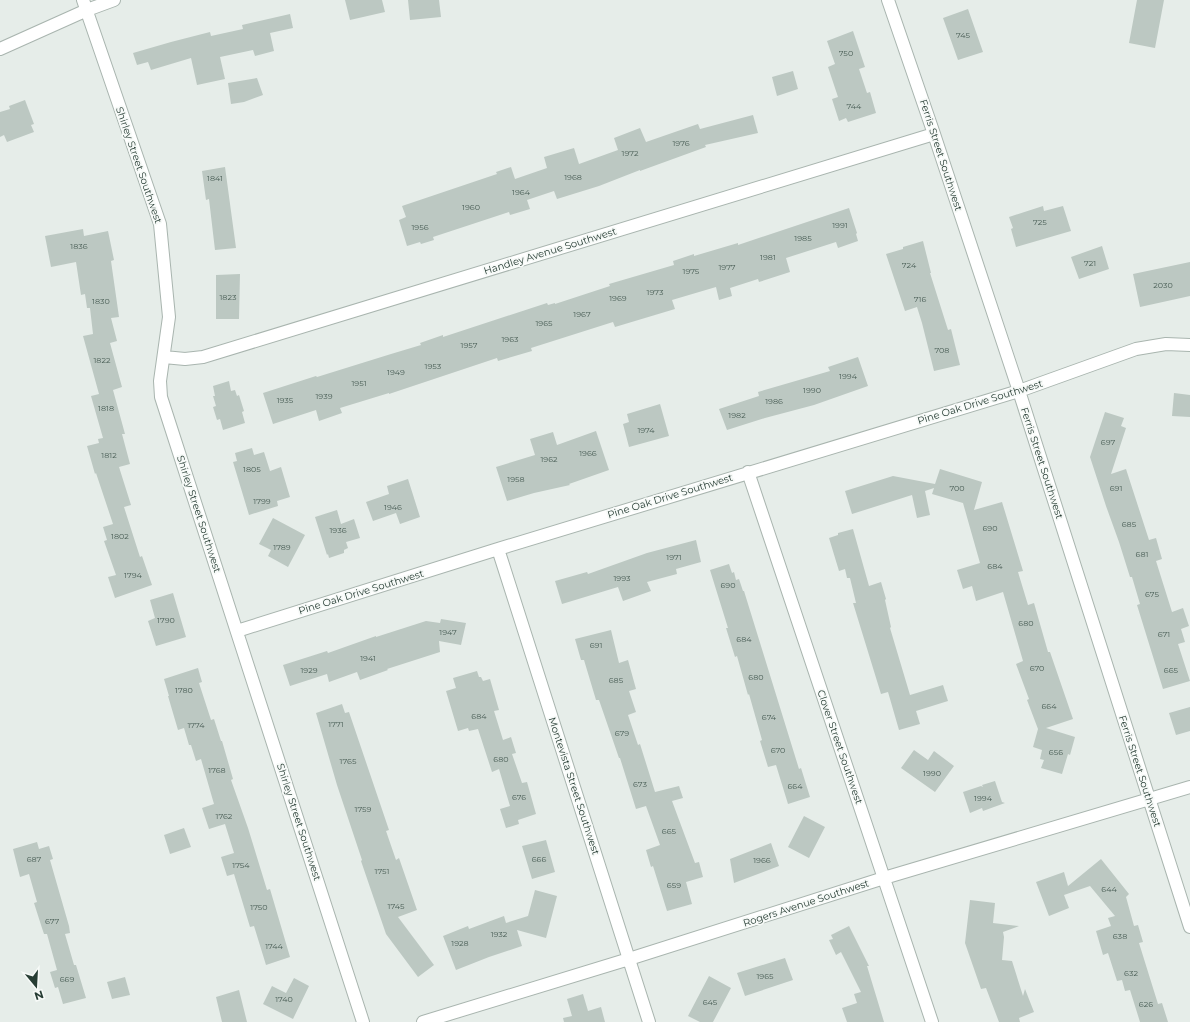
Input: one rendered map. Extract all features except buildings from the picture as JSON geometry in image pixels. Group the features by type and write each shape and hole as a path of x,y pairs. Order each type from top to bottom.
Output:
{"street":[{"path":"0,49 85,5 114,0"},
{"name":"Ferris Street Southwest","path":"888,0 1019,391 1190,927"},
{"name":"Shirley Street Southwest","path":"85,5 160,224 169,317 160,381 161,397 363,1022"},
{"name":"Handley Avenue Southwest","path":"164,357 185,359 203,357 934,134"},
{"name":"Pine Oak Drive Southwest","path":"237,631 748,472 1019,391 1136,349 1166,344 1190,345"},
{"name":"Clover Street Southwest","path":"748,472 932,1022"},
{"name":"Montevista Street Southwest","path":"498,549 649,1022"},
{"name":"Rogers Avenue Southwest","path":"422,1022 629,959 884,878 1190,787"}]}
